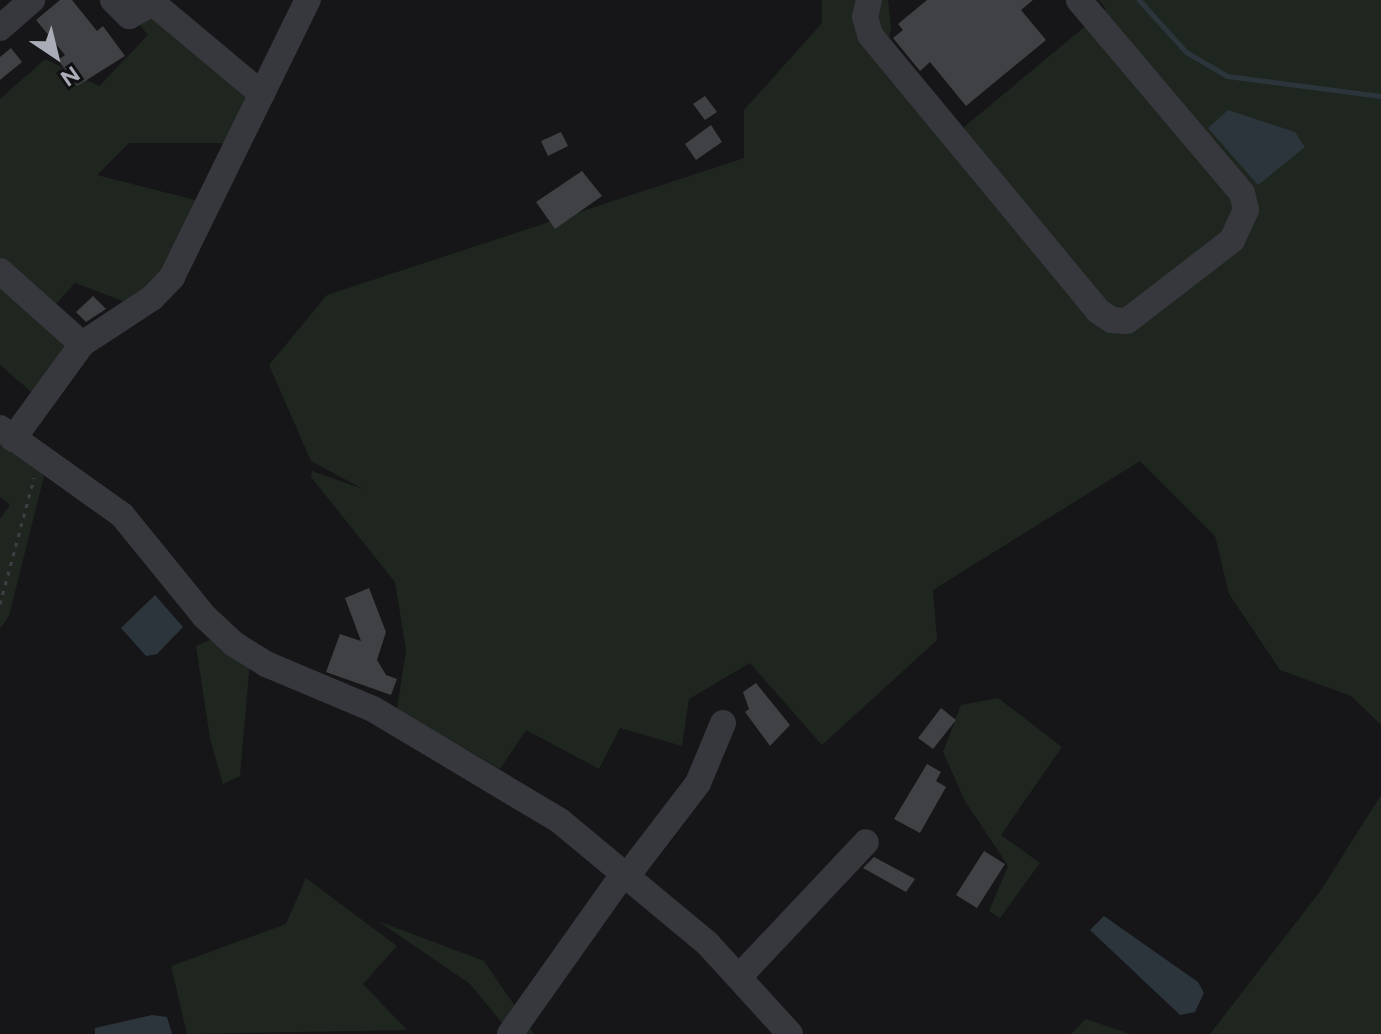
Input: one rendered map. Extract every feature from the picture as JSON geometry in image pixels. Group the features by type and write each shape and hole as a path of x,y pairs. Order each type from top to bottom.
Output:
{"street":[{"path":"0,28 32,0"},
{"path":"113,0 129,16 153,3 262,94"},
{"path":"308,0 172,277 152,298 82,344 7,434 122,515 204,616 234,644 266,664 373,709 560,821 707,943 790,1034"},
{"path":"869,0 865,17 870,35 1098,311 1112,320 1127,321 1232,240 1246,210 1242,193 1079,0"},
{"path":"0,271 82,344"},
{"path":"510,1034 626,874 698,783 723,723"},
{"path":"739,977 866,842"}],"path":[{"path":"0,604 39,459"}],"shaded area":[{"path":"119,0 163,0 251,92 226,143 129,143 97,175 203,202 168,274 128,303 75,283 46,315 74,340 36,396 0,365 0,99 45,59 99,86 148,35"},
{"path":"822,0 888,0 891,26 885,73 946,142 1106,9 1099,0 1381,0 1381,725 1351,696 1280,670 1229,594 1215,536 1140,461 933,590 937,640 822,745 750,663 689,699 682,746 620,728 599,769 526,730 500,769 397,709 406,650 395,582 311,477 312,471 363,489 311,461 269,365 327,295 744,158 744,110 822,23"},
{"path":"1228,110 1295,132 1305,147 1258,185 1208,128"},
{"path":"0,439 44,476 9,616 0,629 0,519 10,505 0,497"},
{"path":"155,595 183,627 157,654 146,656 121,628"},
{"path":"214,638 250,661 240,776 223,784 210,739 196,646"},
{"path":"998,698 1062,747 1001,835 1040,863 1000,918 989,911 1008,866 965,801 943,752 961,705"},
{"path":"1381,795 1381,1034 1210,1034 1321,890"},
{"path":"306,878 397,946 363,984 407,1030 187,1034 171,966 286,924"},
{"path":"1104,916 1198,982 1204,993 1195,1012 1180,1015 1090,930"},
{"path":"378,921 484,961 534,1034 511,1034 470,984"},
{"path":"152,1015 167,1017 172,1034 95,1034 95,1028"},
{"path":"1086,1019 1130,1034 1071,1034"}],"building":[{"path":"60,0 72,0 97,31 103,26 125,56 77,86 58,60 65,55 36,20"},
{"path":"927,0 1033,0 1021,10 1046,40 966,106 930,62 920,71 893,38 903,30 898,24"},
{"path":"11,48 22,62 0,80 0,57"},
{"path":"705,96 717,112 705,120 693,104"},
{"path":"711,125 722,142 696,160 685,144"},
{"path":"561,132 568,146 548,156 541,141"},
{"path":"582,171 602,196 555,229 536,202"},
{"path":"93,296 106,309 86,322 76,312"},
{"path":"369,588 386,632 377,660 386,675 397,679 391,695 326,672 340,634 361,641 345,598"},
{"path":"756,683 790,725 770,746 745,712 749,709 743,692"},
{"path":"941,708 956,720 933,749 918,738"},
{"path":"927,764 941,772 936,781 946,787 920,833 894,819"},
{"path":"984,851 1005,864 977,908 956,895"},
{"path":"874,857 915,879 906,892 863,868"}],"waterway":[{"path":"1139,0 1186,52 1227,76 1381,96"}]}
